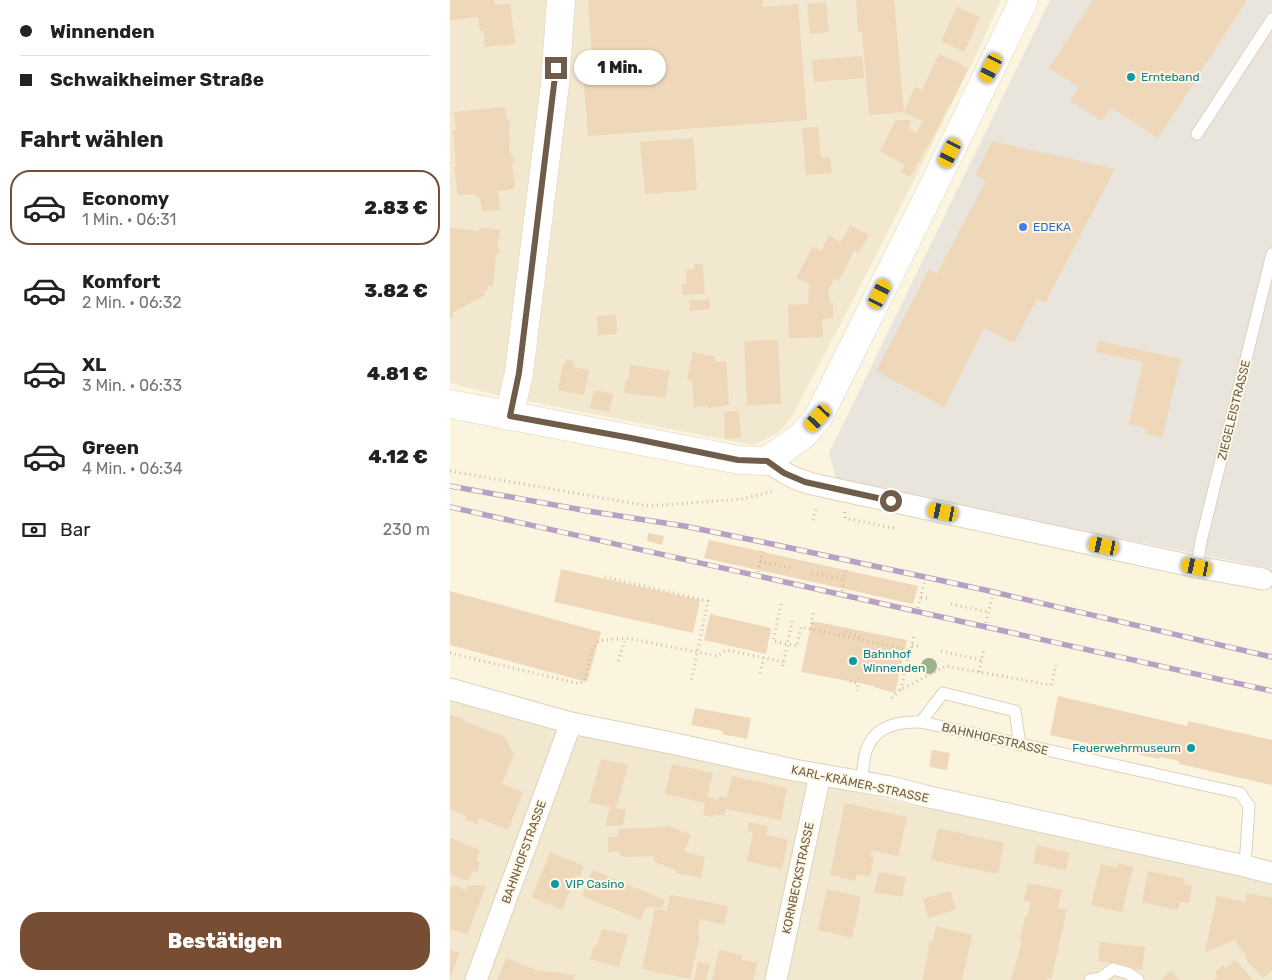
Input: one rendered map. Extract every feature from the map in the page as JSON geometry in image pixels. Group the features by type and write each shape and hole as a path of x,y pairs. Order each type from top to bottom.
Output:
{"main road":[{"path":"510,416 519,373 555,84 561,0"},
{"path":"450,404 738,460 767,461 803,435 818,418 938,178 1024,0"}],"street":[{"path":"767,461 784,473 805,482 1267,581"},
{"name":"KARL-KRÄMER-STRASSE","path":"450,689 571,723 820,776 891,788 1272,873"},
{"name":"BAHNHOFSTRASSE","path":"476,980 571,723"},
{"name":"KORNBECKSTRASSE","path":"776,980 820,776"}],"lane":[{"path":"1197,134 1272,19"},
{"name":"ZIEGELEISTRASSE","path":"1197,567 1201,541 1272,254"},
{"path":"921,722 943,693 1015,711 1020,745"},
{"name":"BAHNHOFSTRASSE","path":"861,783 870,741 886,727 903,721 921,722 1240,793 1249,806 1245,866"},
{"path":"1090,980 1101,978 1113,969 1128,973 1138,980"}],"path":[{"path":"450,471 648,506 743,500 805,482"},
{"path":"813,520 817,504"},
{"path":"758,572 763,548"},
{"path":"760,561 792,568"},
{"path":"842,591 848,567"},
{"path":"812,573 845,580"},
{"path":"605,576 708,601 691,683"},
{"path":"918,608 924,583"},
{"path":"921,597 930,599"},
{"path":"986,623 992,598"},
{"path":"781,604 773,641 797,646 801,627 909,650"},
{"path":"951,604 989,612"},
{"path":"811,629 814,612"},
{"path":"450,653 580,684 585,678 593,647 599,641 626,638 717,656 726,650 783,664 792,621"},
{"path":"845,632 859,636 859,639"},
{"path":"900,690 914,634"},
{"path":"618,661 626,638"},
{"path":"912,644 920,646"},
{"path":"979,672 984,649"},
{"path":"941,651 982,660"},
{"path":"760,673 764,658"},
{"path":"584,660 589,661"},
{"path":"892,698 900,690 946,666 1051,685 1056,665"},
{"path":"850,682 858,684 857,691"}],"shaded area":[{"path":"450,0 1001,0 914,180 791,418 777,434 752,445 502,396 450,383"},
{"path":"1050,0 1272,0 1272,592 1264,567 837,482 829,453"},
{"path":"450,700 674,753 1272,883 1272,980 450,980"}],"building":[{"path":"450,0 494,0 495,5 510,4 515,44 485,47 483,31 480,31 478,17 450,20"},
{"path":"588,0 762,0 763,7 798,4 807,120 588,136 582,57 592,56"},
{"path":"856,0 894,0 904,112 869,115 862,32 858,32"},
{"name":"Ernteband","path":"1093,0 1247,0 1158,138 1111,107 1102,121 1070,101 1079,87 1049,68"},
{"path":"826,2 829,32 810,34 807,4"},
{"path":"957,7 980,17 964,52 941,41"},
{"path":"939,54 968,68 951,104 949,104 938,128 910,177 901,172 905,165 880,151 896,120 910,120 909,129 916,133 923,121 904,112 915,87 922,90"},
{"path":"862,56 864,78 814,82 812,60"},
{"path":"505,107 506,117 511,123 509,126 509,142 510,153 515,160 512,163 515,189 498,191 500,210 482,211 480,199 474,194 458,195 454,167 456,167 453,130 456,130 454,112"},
{"path":"818,127 821,158 830,157 832,173 806,175 802,128"},
{"path":"693,138 697,190 645,194 640,142"},
{"name":"EDEKA","path":"992,141 1115,169 1045,303 1037,299 1014,343 984,328 944,407 876,371 929,269 937,274 986,180 975,175"},
{"path":"850,225 869,235 859,252 854,250 839,281 834,279 828,290 830,303 833,303 833,318 822,319 823,337 789,338 788,305 808,304 809,284 796,278 813,246 821,251 829,236 841,242"},
{"path":"480,227 500,230 497,246 501,251 496,255 493,287 488,286 488,290 483,292 485,295 452,313 454,316 450,318 450,228 479,231"},
{"path":"694,264 703,264 705,294 683,295 682,284 687,284 686,270 694,269"},
{"path":"709,299 710,309 690,311 689,301"},
{"path":"616,315 617,334 598,335 597,316"},
{"path":"778,340 781,404 747,405 744,341"},
{"path":"1099,341 1181,359 1162,438 1146,434 1148,429 1129,424 1143,362 1096,352"},
{"path":"693,352 715,357 716,362 726,361 729,405 708,408 707,406 694,407 692,381 687,380"},
{"path":"566,359 574,361 573,367 589,370 584,395 558,390"},
{"path":"630,365 670,371 665,398 624,393 626,378 629,378"},
{"path":"594,390 613,394 609,412 590,408"},
{"path":"739,411 741,438 725,439 724,412"},
{"path":"648,533 664,536 662,545 647,541"},
{"path":"709,540 918,586 913,604 704,558"},
{"path":"561,569 700,600 693,633 554,602"},
{"path":"450,591 601,632 587,682 450,645"},
{"path":"710,614 771,628 766,654 704,640"},
{"name":"Bahnhof Winnenden","path":"812,621 907,640 895,693 874,686 801,672"},
{"name":"Feuerwehrmuseum","path":"1058,696 1187,726 1188,721 1272,740 1272,785 1179,764 1179,761 1160,757 1159,759 1050,735"},
{"path":"695,708 751,718 747,739 722,734 723,731 691,725"},
{"path":"450,715 464,718 463,721 504,736 514,754 502,784 523,792 508,830 479,818 477,824 465,820 466,816 450,809"},
{"path":"932,750 950,753 947,770 929,767"},
{"path":"601,759 628,765 616,808 626,810 623,825 605,826 610,807 589,802"},
{"path":"672,764 713,773 707,797 718,800 719,796 727,798 732,776 787,788 781,820 726,809 724,816 715,814 714,817 703,815 705,803 665,794"},
{"path":"845,803 907,817 898,856 872,850 870,857 874,857 870,876 857,874 855,881 830,875"},
{"path":"749,822 768,826 766,835 788,840 782,869 747,861 753,832 747,831"},
{"path":"667,825 691,835 684,852 705,857 701,878 676,873 676,870 653,861 655,856 620,857 620,851 608,852 608,837 618,837 618,829 666,827"},
{"path":"938,828 1004,843 998,874 931,860"},
{"path":"450,838 480,850 476,861 480,863 477,872 473,870 468,881 450,874"},
{"path":"1037,845 1070,853 1066,870 1033,863"},
{"name":"VIP Casino","path":"550,852 584,866 580,877 576,876 562,910 532,897"},
{"path":"1118,863 1133,867 1122,912 1091,905 1101,864 1117,868"},
{"path":"593,870 665,900 662,908 646,907 641,920 582,896"},
{"path":"1148,871 1185,879 1184,884 1192,886 1189,903 1180,902 1178,910 1142,902"},
{"path":"879,872 906,877 902,897 874,892"},
{"path":"1028,883 1062,890 1058,908 1067,910 1051,979 1048,978 1047,980 1011,980 1022,941 1020,940 1025,917 1027,917 1031,902 1024,901"},
{"path":"454,885 466,890 469,885 486,886 467,935 451,929 450,932 450,887 452,888"},
{"path":"827,889 861,897 852,938 818,930"},
{"path":"950,891 956,910 928,918 923,899"},
{"path":"1247,893 1272,898 1272,970 1263,978 1245,958 1247,956 1236,943 1237,939 1205,952 1217,896 1245,902"},
{"path":"670,895 728,906 724,925 700,919 697,935 700,935 690,979 642,969 655,908 667,911"},
{"path":"936,926 972,935 962,980 923,980 930,941 933,941"},
{"path":"602,929 628,935 619,967 590,959 594,945 597,946"},
{"path":"1100,942 1145,947 1142,970 1126,968 1127,965 1098,961"},
{"path":"450,949 459,953 450,980"},
{"path":"719,950 742,955 742,960 757,963 753,980 712,980"},
{"path":"506,958 536,970 575,975 573,980 497,980"},
{"path":"1235,960 1253,980 1213,980 1218,976 1215,972 1223,965 1226,968"},
{"path":"698,962 710,964 706,980 694,980"},
{"path":"1171,971 1180,980 1161,980"}],"railway":[{"path":"450,486 684,526 772,544 985,590 1272,657"},
{"path":"450,507 1272,691"}],"place":[{"name":"Ernteband","path":"1131,77"},
{"name":"EDEKA","path":"1023,227"},
{"name":"Bahnhof Winnenden","path":"853,661"},
{"name":"Feuerwehrmuseum","path":"1191,748"},
{"name":"VIP Casino","path":"555,884"}],"route":[{"path":"556,68 519,373 510,416 738,460 767,461 784,473 805,482 891,501"}]}
